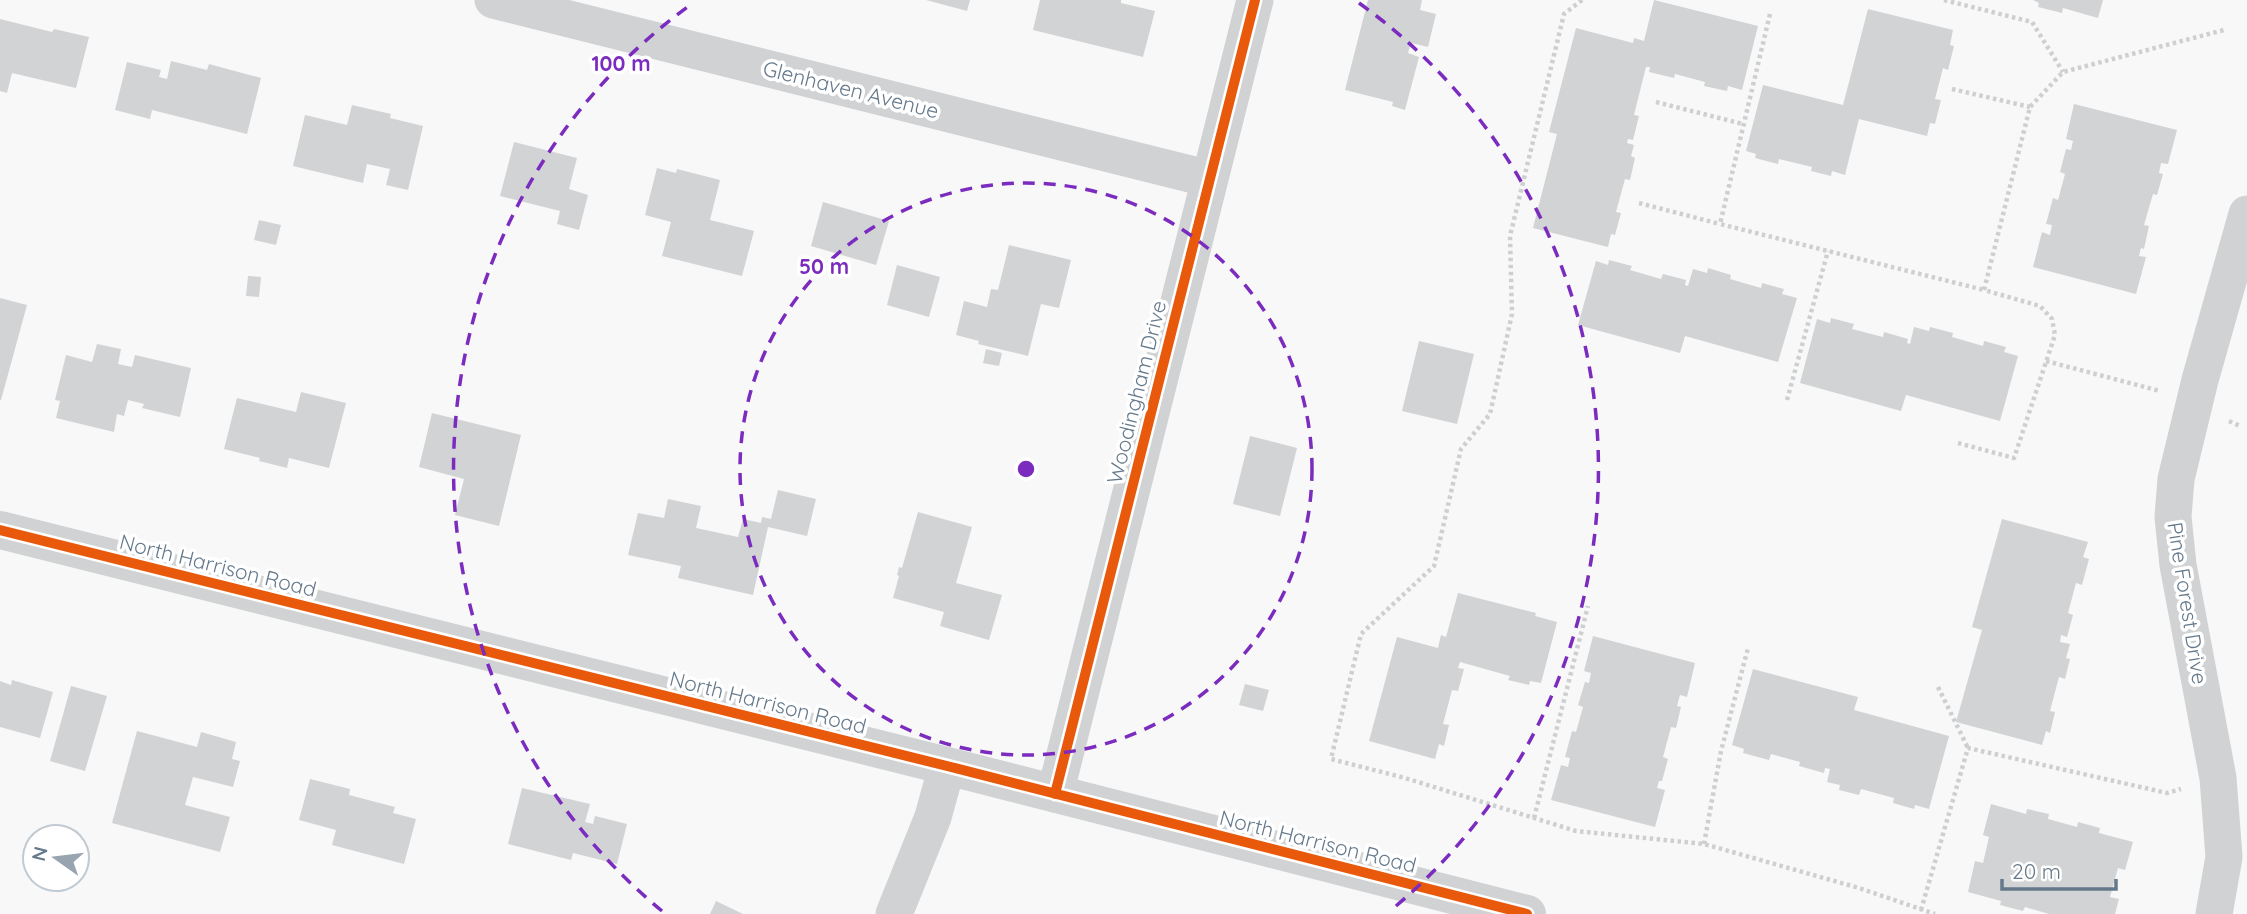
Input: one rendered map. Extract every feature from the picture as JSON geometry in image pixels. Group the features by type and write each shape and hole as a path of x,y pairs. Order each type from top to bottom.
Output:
{"street":[{"name":"Glenhaven Avenue","path":"493,0 1210,178"},
{"name":"Woodingham Drive","path":"1055,794 1255,0"},
{"name":"Pine Forest Drive","path":"2214,914 2224,857 2218,778 2178,565 2173,517 2176,479 2194,405 2247,214"},
{"name":"North Harrison Road","path":"0,530 1527,914"},
{"path":"894,914 933,817 947,766"}],"path":[{"path":"1581,0 1564,14 1510,236 1512,314 1490,414 1461,449 1434,566 1361,634 1331,759 1405,778 1576,831 1704,844 1859,888 1935,914"},
{"path":"1944,0 2032,22 2063,72"},
{"path":"1720,225 1770,14"},
{"path":"1984,290 2030,107 2063,72 2224,30"},
{"path":"1952,89 2030,107"},
{"path":"1656,102 1744,124"},
{"path":"1639,203 2040,306 2052,319 2055,335 2014,458 1958,443"},
{"path":"1787,400 1828,251"},
{"path":"2046,361 2152,387 2240,426"},
{"path":"1534,818 1588,606"},
{"path":"1704,844 1721,751 1748,648"},
{"path":"1921,910 1968,748 1938,687"},
{"path":"1968,748 2167,793 2218,778"}],"building":[{"path":"926,0 970,0 967,11"},
{"path":"1040,0 1121,0 1121,3 1155,11 1143,57 1033,30"},
{"path":"1368,0 1422,0 1420,10 1436,14 1428,47 1411,43 1408,53 1419,57 1405,110 1392,106 1393,102 1345,90"},
{"path":"1654,0 1758,26 1742,90 1728,86 1727,91 1704,86 1705,82 1675,74 1674,78 1649,72 1650,67 1646,67 1634,115 1639,116 1633,140 1628,139 1627,143 1634,145 1631,156 1635,158 1630,180 1625,179 1616,212 1621,213 1615,235 1611,234 1608,247 1533,228 1557,134 1549,132 1576,28 1633,43 1634,38 1644,41"},
{"path":"2033,0 2103,0 2098,18 2063,8 2062,13 2038,7 2039,3"},
{"path":"1868,9 1953,30 1950,45 1954,46 1948,70 1943,68 1935,99 1941,100 1935,124 1930,123 1927,136 1859,119 1845,175 1832,171 1831,176 1811,171 1812,167 1779,159 1778,164 1755,158 1756,154 1746,151 1763,85 1843,105"},
{"path":"0,19 52,32 54,29 89,37 76,88 12,73 7,93 0,91"},
{"path":"171,61 207,70 209,64 261,78 247,134 152,110 150,119 115,110 127,62 161,70 159,77 167,79"},
{"path":"2074,104 2177,130 2168,164 2161,163 2159,173 2163,174 2157,195 2153,194 2144,225 2149,226 2144,249 2141,248 2139,256 2146,257 2136,294 2033,267 2042,232 2050,235 2052,225 2046,224 2053,198 2058,200 2065,174 2060,172 2066,149 2071,150 2073,141 2066,139"},
{"path":"352,105 391,114 390,118 423,126 408,190 386,185 390,169 367,164 363,183 293,166 305,115 347,125"},
{"path":"514,142 577,158 569,189 588,195 579,230 557,224 560,211 500,196"},
{"path":"657,168 676,173 677,169 720,180 710,220 754,231 742,276 662,256 671,222 645,215"},
{"path":"823,202 889,221 876,265 811,246"},
{"path":"259,220 281,225 276,245 254,240"},
{"path":"1009,245 1071,260 1059,308 1041,304 1028,356 978,344 979,341 956,335 964,301 987,307 991,289 998,290"},
{"path":"1609,260 1632,266 1630,270 1661,279 1663,274 1686,280 1685,285 1688,286 1693,269 1707,273 1708,268 1731,275 1730,279 1761,288 1762,283 1784,289 1782,294 1797,298 1778,362 1685,336 1680,353 1578,325 1596,261 1608,265"},
{"path":"897,265 940,277 929,317 887,305"},
{"path":"248,276 261,277 259,297 246,296"},
{"path":"0,298 27,305 1,400 0,400"},
{"path":"1831,318 1854,324 1852,329 1883,337 1884,332 1908,339 1907,343 1910,344 1914,327 1929,331 1930,327 1953,333 1952,337 1983,346 1984,341 2006,347 2004,352 2018,356 2000,421 1906,395 1901,411 1800,383 1817,319 1830,323"},
{"path":"1419,341 1474,354 1457,424 1402,411"},
{"path":"97,344 121,349 118,364 132,367 135,355 191,368 180,417 142,408 144,404 128,400 124,416 117,414 114,432 56,418 60,401 55,400 66,355 92,362"},
{"path":"986,349 1002,353 999,366 983,363"},
{"path":"301,392 346,403 329,468 289,458 287,468 224,449 237,398 296,412"},
{"path":"432,413 521,435 499,526 455,515 464,479 419,467"},
{"path":"1250,436 1297,448 1280,516 1233,504"},
{"path":"778,490 816,499 807,536 768,527 753,595 678,578 681,566 628,555 638,513 664,518 668,499 701,506 696,528 738,537 743,519 761,523 762,517 771,519"},
{"path":"918,512 972,527 956,583 1002,595 989,640 940,626 944,612 893,598 899,567 902,568"},
{"path":"2002,519 2088,542 2083,557 2089,559 2082,585 2076,583 2068,613 2073,615 2067,637 2061,635 2060,642 2070,644 2066,658 2070,659 2065,679 2059,677 2050,711 2055,712 2050,733 2046,731 2042,745 1956,722 1982,630 1972,627"},
{"path":"1458,593 1536,613 1535,616 1557,622 1541,683 1530,681 1529,685 1508,680 1510,676 1460,662 1458,668 1464,669 1458,691 1452,690 1443,724 1449,725 1444,746 1439,744 1435,759 1369,741 1397,637 1438,648 1441,635 1446,637"},
{"path":"1593,636 1695,663 1687,697 1680,695 1677,706 1681,707 1676,728 1671,727 1663,757 1668,759 1662,781 1659,781 1657,788 1665,790 1655,827 1551,800 1561,765 1568,767 1570,758 1565,757 1572,731 1576,732 1583,707 1578,705 1585,682 1589,683 1591,673 1584,671"},
{"path":"1753,669 1858,697 1854,710 1949,736 1929,809 1915,805 1914,809 1893,803 1894,798 1861,789 1859,795 1839,790 1840,785 1827,782 1830,769 1825,768 1824,773 1799,766 1800,762 1771,754 1769,760 1743,753 1744,749 1732,745"},
{"path":"12,680 53,692 40,738 0,727 0,681 11,685"},
{"path":"1245,684 1269,690 1263,711 1239,705"},
{"path":"71,686 107,696 85,771 50,761"},
{"path":"137,731 197,747 201,732 236,742 232,759 240,761 233,787 193,777 185,805 230,817 220,852 112,823"},
{"path":"310,779 350,789 349,795 395,807 393,813 416,819 404,864 332,845 336,830 299,820"},
{"path":"522,788 590,804 585,822 593,824 595,816 627,824 617,864 573,853 571,860 508,844"},
{"path":"1991,804 2026,814 2027,809 2049,814 2048,819 2077,827 2078,822 2100,828 2099,833 2133,842 2125,870 2118,868 2110,897 2119,899 2115,914 2049,914 2025,907 2023,911 2000,905 2001,901 1968,892 1975,861 1983,863 1989,837 1983,835"},
{"path":"716,901 743,914 710,914"}],"cycle path":[{"path":"1055,794 1255,0"},
{"path":"0,530 1527,914"}]}
